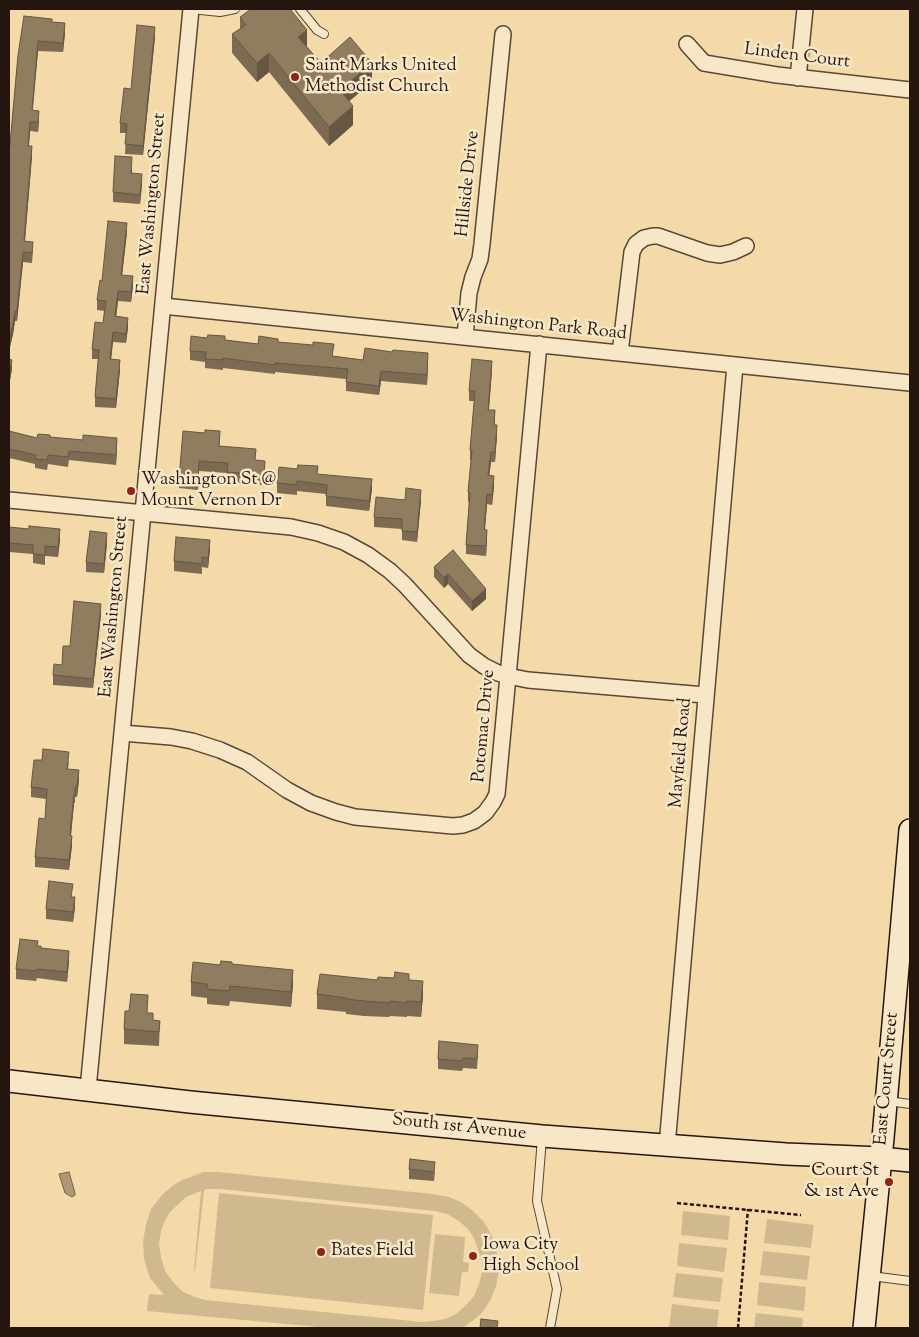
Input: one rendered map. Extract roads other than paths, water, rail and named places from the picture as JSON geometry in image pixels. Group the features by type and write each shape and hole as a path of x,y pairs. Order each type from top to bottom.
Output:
{"main road":[{"name":"East Court Street","path":"864,1328 886,1100 900,989 910,830"},
{"name":"South 1st Avenue","path":"9,1081 190,1102 542,1136 667,1146 910,1161"}],"street":[{"name":"East Washington Street","path":"88,1089 190,9"},
{"path":"798,78 805,9"},
{"name":"Hillside Drive","path":"465,337 469,293 480,259 482,244 503,34"},
{"name":"Linden Court","path":"687,44 704,63 777,76 910,90"},
{"path":"620,353 632,252 636,244 644,238 658,236 707,253 720,255 746,246"},
{"name":"Washington Park Road","path":"163,306 910,383"},
{"name":"Potomac Drive","path":"122,733 171,737 192,741 220,750 246,762 287,790 311,803 336,812 368,818 453,826 463,825 485,812 497,794 539,344"},
{"name":"Mayfield Road","path":"667,1146 735,365"},
{"path":"9,500 291,527 318,533 344,542 368,555 390,572 469,655 484,666 508,676 528,680 705,695"}],"lane":[{"path":"190,9 220,12 235,9"},
{"path":"300,9 317,30 324,34"},
{"path":"886,1100 910,1104"},
{"path":"542,1136 537,1201 557,1289 550,1328"},
{"path":"869,1276 910,1281"}],"place":[{"name":"Saint Marks United Methodist Church","path":"295,77"},
{"name":"Washington St @ Mount Vernon Dr","path":"131,491"},
{"name":"Court St & 1st Ave","path":"889,1182"},
{"name":"Bates Field","path":"321,1252"},
{"name":"Iowa City High School","path":"473,1256"}]}
